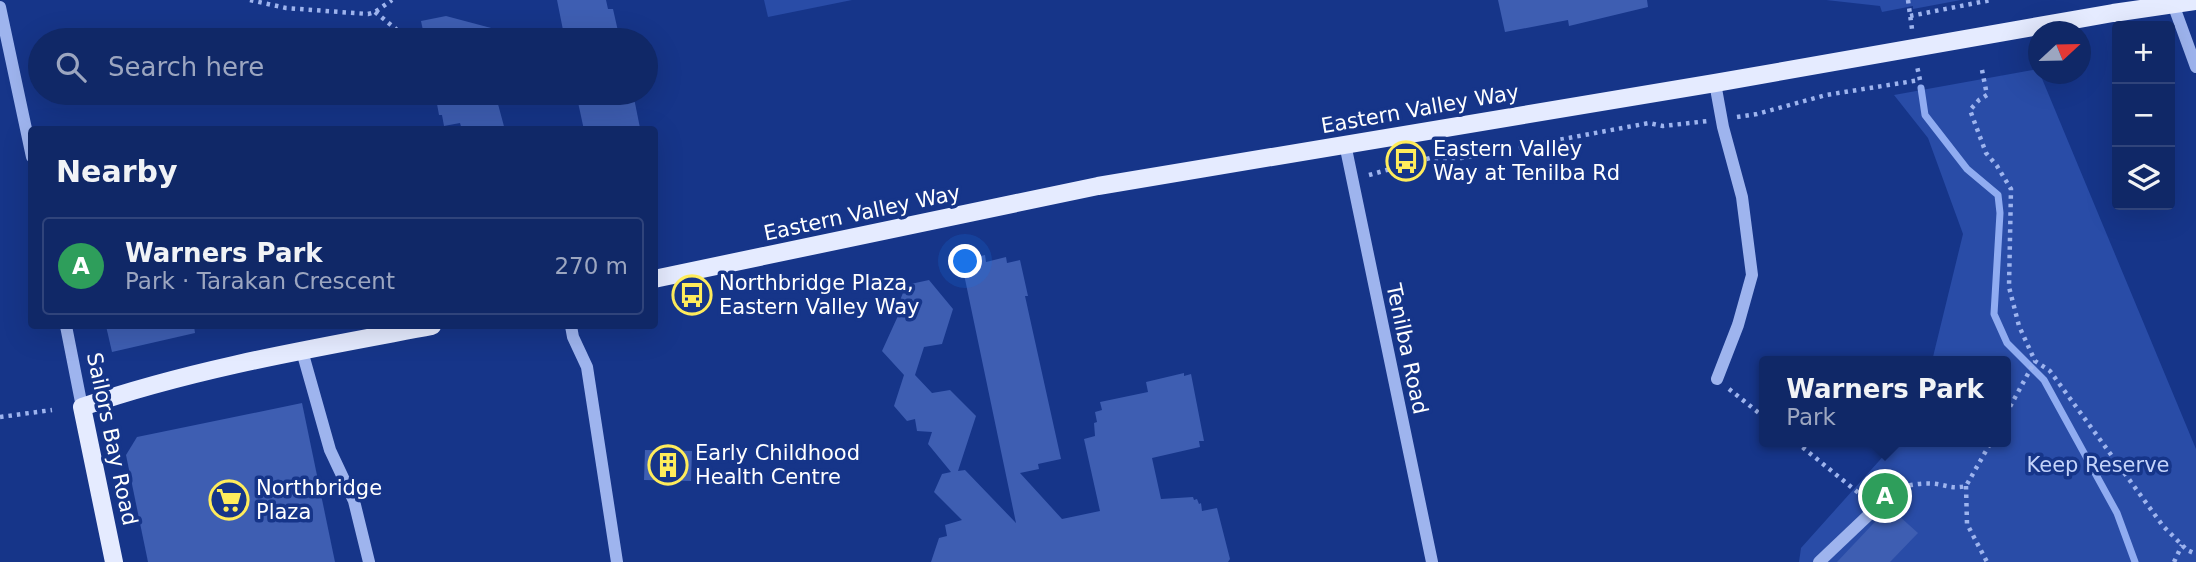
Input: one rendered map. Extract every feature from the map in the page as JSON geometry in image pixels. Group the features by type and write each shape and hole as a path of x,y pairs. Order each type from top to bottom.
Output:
{"main road":[{"name":"Eastern Valley Way","path":"658,278 1098,186 1714,83 2115,6 2196,1"},
{"path":"82,407 185,377 416,329"},
{"name":"Sailors Bay Road","path":"82,407 114,562"}],"street":[{"path":"2173,4 2196,67"},
{"path":"0,7 3,35 28,140"},
{"path":"1714,83 1742,197 1752,275 1738,325 1717,379"},
{"name":"Tenilba Road","path":"1345,144 1432,562"},
{"name":"Sailors Bay Road","path":"67,329 82,407"},
{"path":"572,329 587,367 617,562"},
{"path":"302,351 330,450 354,501 369,562"},
{"path":"1819,562 1876,508"}],"path":[{"path":"250,0 286,8 368,13 375,12 392,0"},
{"path":"1908,0 1910,16 1991,0"},
{"path":"375,12 395,28"},
{"path":"1982,70 1987,95 1970,110 1986,153 2011,189 2009,287 2018,326 2035,361 2050,371 2163,526 2182,545 2196,554"},
{"path":"1351,178 1430,158 1461,158 1649,123 1663,126 1757,114 1826,94 1920,80"},
{"path":"2011,405 2035,361"},
{"path":"1717,379 1759,413"},
{"path":"0,417 52,410"},
{"path":"1802,447 1876,508 1894,489 1923,484 1955,489 1966,486"},
{"path":"1987,562 1967,524 1966,486 1988,447"},
{"path":"2174,562 2182,545"}],"green space":[{"path":"764,0 852,0 768,17"},
{"path":"1826,0 1961,0 1882,12 1880,6"},
{"name":"Keep Reserve","path":"2028,71 2028,84 2044,84 2196,449 2196,562 1799,562 1801,548 1892,447 2011,447 2011,356 1933,356 1963,234 1928,138 1894,95"}],"building":[{"path":"557,0 606,0 608,9 613,9 617,28 563,28"},
{"path":"1498,0 1647,0 1648,7 1569,26 1568,20 1505,32"},
{"path":"446,16 491,28 422,28 421,21"},
{"path":"437,105 498,105 504,126 461,126 460,123 444,126 442,115 439,115"},
{"path":"579,105 635,105 640,126 583,126"},
{"path":"985,255 986,262 1006,257 1007,263 1020,260 1028,296 1025,296 1061,459 1038,464 1039,469 1020,473 1062,519 1100,511 1084,439 1095,436 1095,412 1102,410 1100,402 1148,392 1146,382 1184,373 1184,376 1191,374 1204,441 1199,441 1200,447 1152,458 1161,499 1193,497 1201,503 1202,511 1217,508 1230,559 1228,562 931,562 939,538 947,536 945,525 962,520 934,492 942,474 951,472 928,444 932,432 917,431 915,419 907,421 894,406 904,375 882,351 902,307 899,303 906,285 929,280 953,309 942,344 924,347 915,375 932,393 950,390 976,416 958,471 965,470 1016,523 961,260"},
{"path":"107,329 194,329 195,333 112,352"},
{"name":"Northbridge Plaza","path":"302,403 335,562 148,562 126,455 137,437"},
{"name":"Early Childhood Health Centre","path":"645,450 692,451 691,481 644,480"},
{"path":"1889,507 1918,533 1890,562 1837,562"}],"waterway":[{"path":"1921,88 1925,115 1967,169 1998,195 2000,213 1994,314 2007,343 2044,380 2117,513 2135,562"}],"place":[{"name":"Eastern Valley Way at Tenilba Rd","path":"1406,161"},
{"name":"Northbridge Plaza, Eastern Valley Way","path":"692,295"},
{"name":"Early Childhood Health Centre","path":"668,465"},
{"name":"Warners Park","path":"1885,496"},
{"name":"Northbridge Plaza","path":"229,500"}]}
